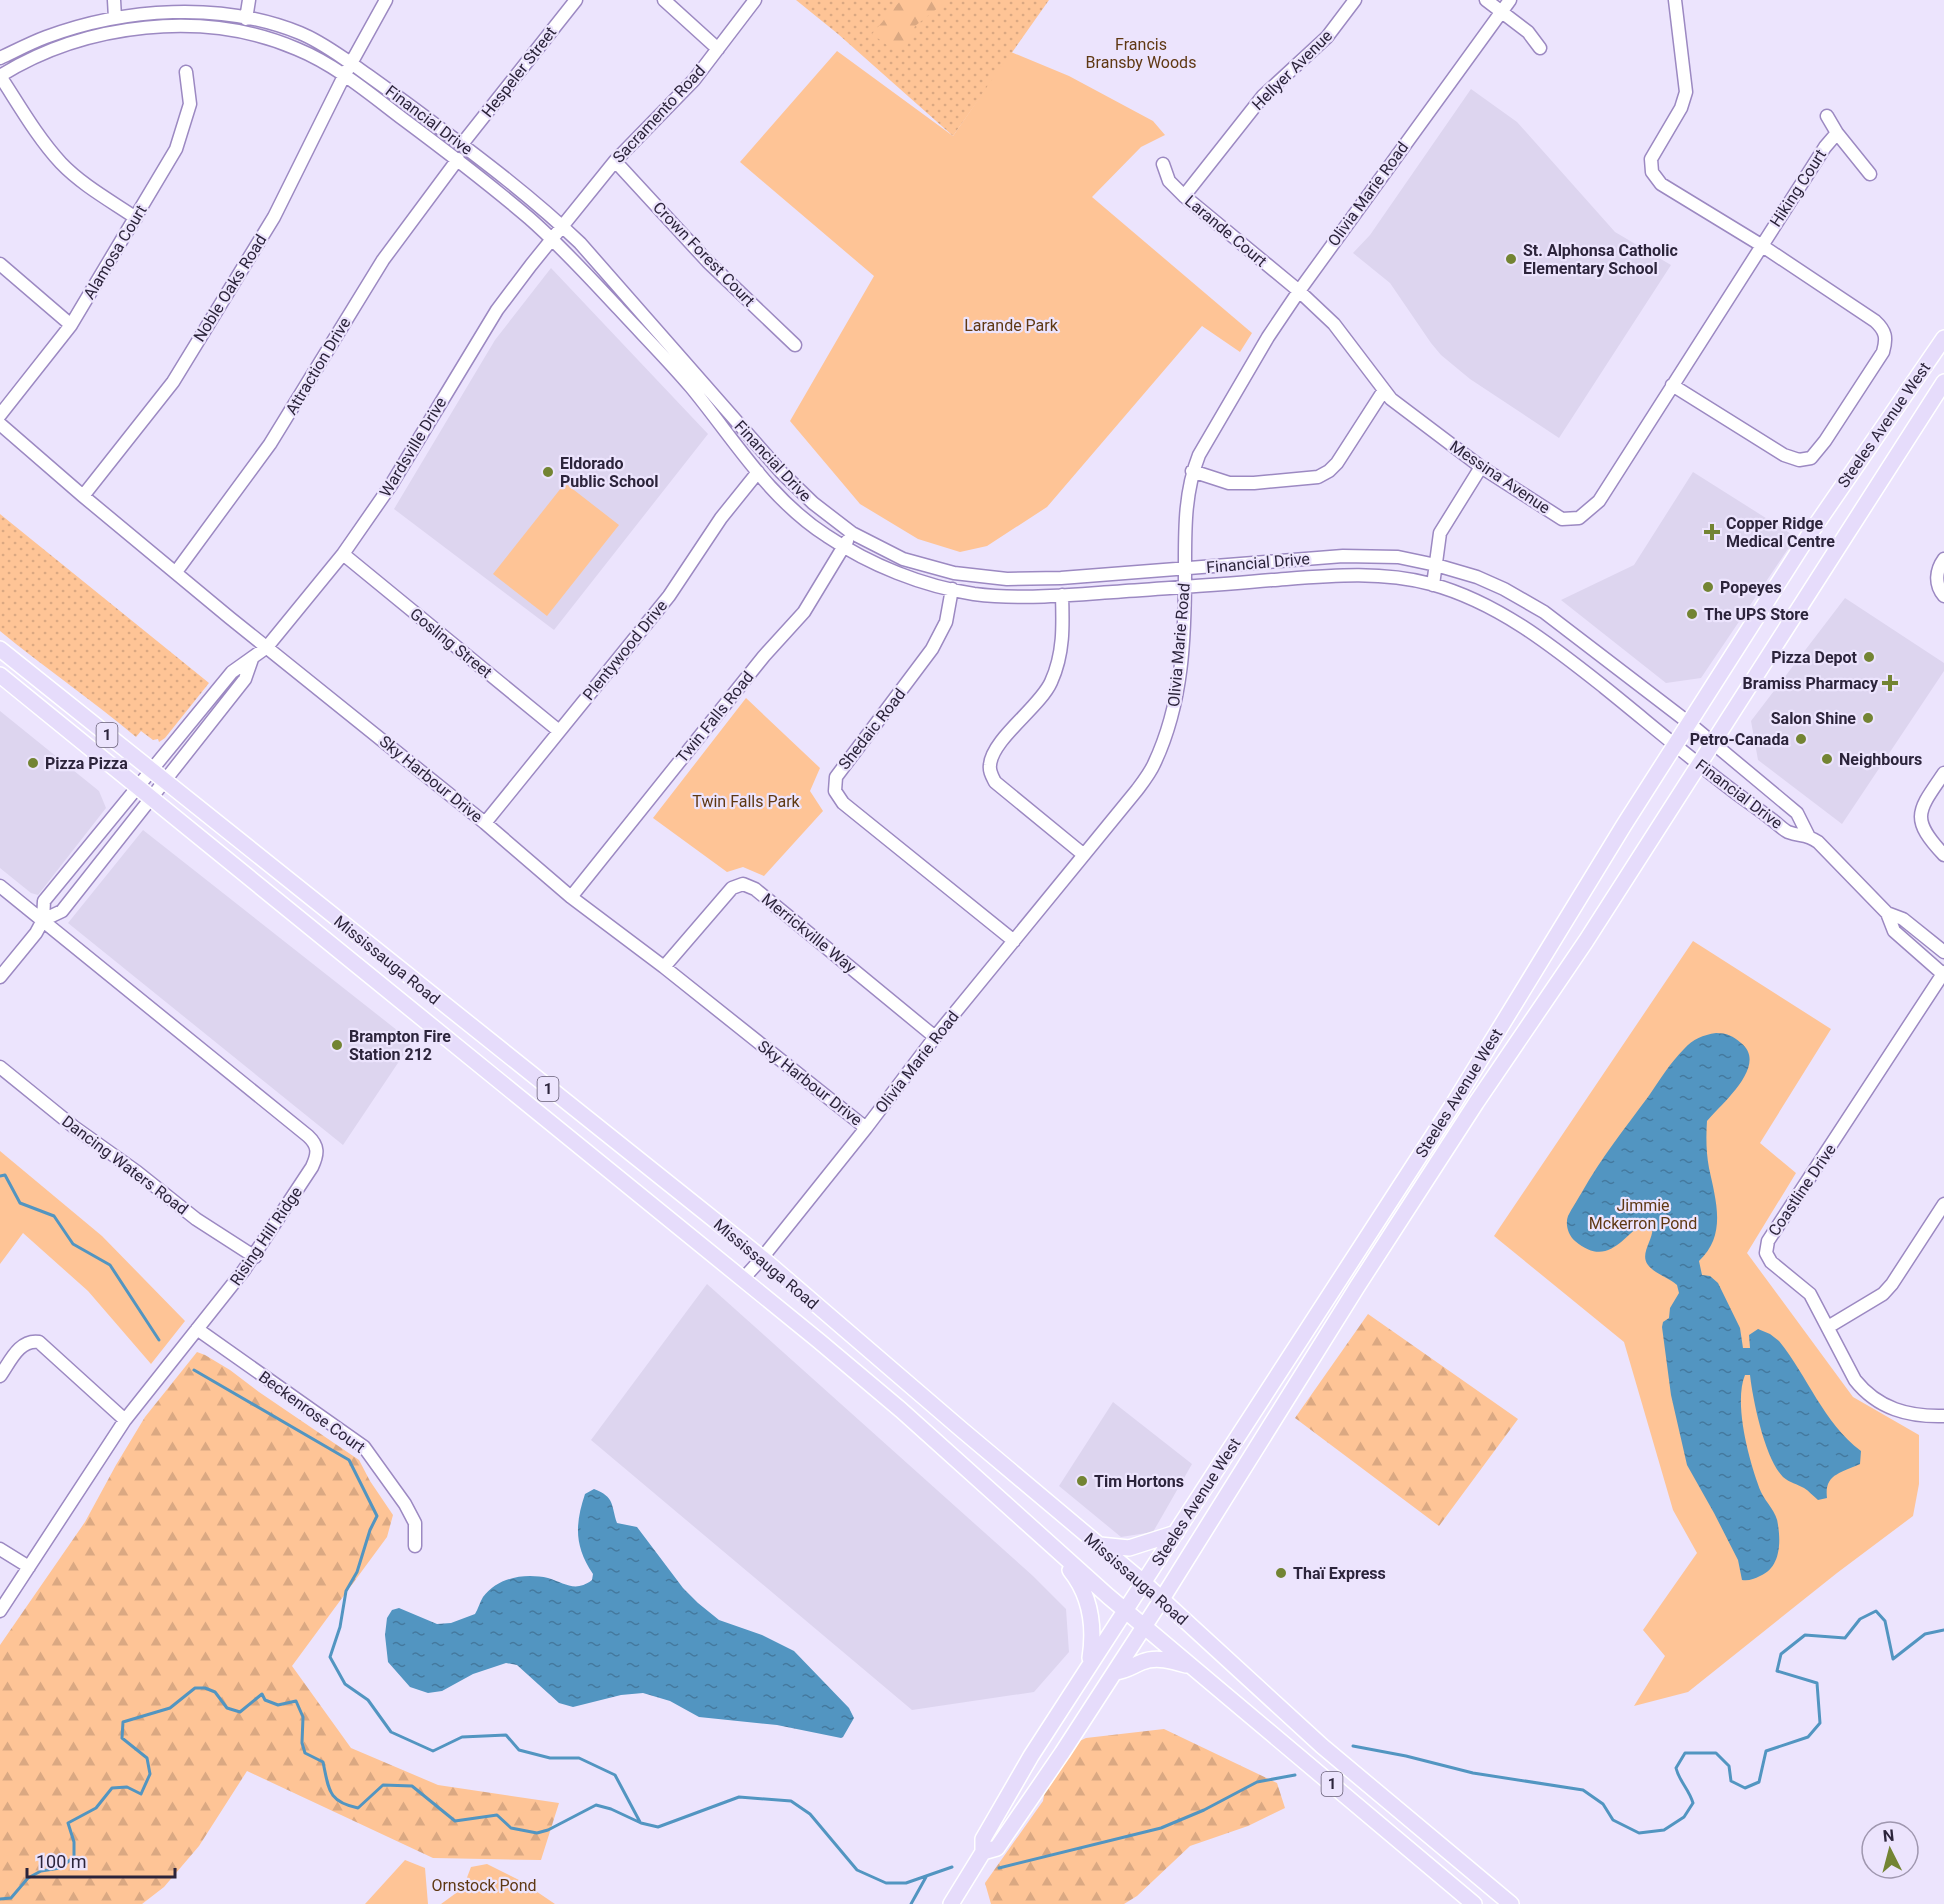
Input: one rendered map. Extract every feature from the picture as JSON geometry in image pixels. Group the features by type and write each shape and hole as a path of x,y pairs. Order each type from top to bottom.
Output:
{"main road":[{"name":"Steeles Avenue West","path":"951,1904 983,1852 983,1839 1031,1756 1089,1664 1454,1103 1675,745 1809,535 1944,338"},
{"name":"Steeles Avenue West","path":"983,1852 997,1848 1115,1672 1364,1277 1476,1103 1586,941 1944,382"},
{"name":"Mississauga Road","path":"0,649 762,1258 1143,1582 1322,1746 1511,1904"},
{"name":"Mississauga Road","path":"0,675 744,1278 901,1410 1124,1610 1474,1904"},
{"path":"1097,1545 1129,1548 1176,1533"},
{"path":"1054,1549 1076,1577 1091,1613 1093,1638 1089,1664"},
{"path":"1115,1672 1126,1671 1147,1660 1166,1660 1190,1666"}],"street":[{"path":"114,0 116,18"},
{"path":"246,19 249,0"},
{"name":"Noble Oaks Road","path":"83,496 173,382 274,217 344,76 386,0"},
{"name":"Hespeler Street","path":"462,144 576,0"},
{"path":"664,0 718,49"},
{"name":"Sacramento Road","path":"562,226 615,161 694,80 755,0"},
{"name":"Hellyer Avenue","path":"1184,196 1263,96 1327,37 1355,0"},
{"path":"1486,0 1528,32 1540,48"},
{"name":"Olivia Marie Road","path":"744,1278 1154,766 1170,727 1179,686 1185,587 1184,529 1192,471 1268,338 1299,291 1510,0"},
{"path":"1672,385 1784,455 1799,460 1811,458 1825,441 1883,352 1886,334 1875,321 1761,245 1661,183 1652,172 1651,159 1681,108 1686,92 1675,0"},
{"name":"Financial Drive","path":"0,58 45,37 116,18 164,13 207,14 246,19 301,33 330,49 462,144 562,226 580,243 780,472 813,503 852,533 903,559 954,573 1007,579 1185,570 1343,556 1398,558 1436,565 1477,577 1534,606 1689,723 1797,813 1808,835"},
{"name":"Financial Drive","path":"0,76 51,50 130,30 186,26 216,28 260,36 298,49 344,76 458,159 552,239 691,387 758,472 797,514 844,547 905,576 952,589 986,594 1062,595 1354,575 1383,576 1433,585 1484,605 1537,635 1699,764 1788,831 1808,835 1818,842 1887,913 1894,931 1944,973"},
{"name":"Alamosa Court","path":"0,415 71,325 176,149 190,104 186,72"},
{"path":"0,76 46,145 62,164 80,180 136,218"},
{"name":"Hiking Court","path":"1827,116 1837,133 1870,174"},
{"name":"Hiking Court","path":"1761,245 1825,147 1837,133"},
{"name":"Attraction Drive","path":"176,572 270,444 383,260 458,159"},
{"name":"Crown Forest Court","path":"615,161 708,262 795,345"},
{"name":"Larande Court","path":"1163,164 1169,181 1184,196 1299,291"},
{"name":"Wardsville Drive","path":"252,659 245,679 62,911 43,920 44,901 136,787 232,672 267,647 343,554 391,485 497,310 562,226"},
{"name":"Messina Avenue","path":"1299,291 1334,324 1391,399 1481,467 1562,519 1579,518 1599,501 1761,245"},
{"path":"0,264 71,325"},
{"path":"1192,471 1229,483 1318,477 1337,463 1384,390"},
{"name":"Sky Harbour Drive","path":"0,424 230,618 485,823 571,897 664,967 866,1128"},
{"path":"1433,585 1440,533 1481,467"},
{"name":"Plentywood Drive","path":"485,823 669,596 721,518 758,472"},
{"name":"Twin Falls Road","path":"571,897 764,656 804,612 852,533"},
{"name":"Gosling Street","path":"343,554 559,731"},
{"path":"1944,559 1937,569 1938,583 1944,596"},
{"name":"Shedaic Road","path":"952,589 946,622 932,649 836,777 835,791 843,803 1014,941"},
{"path":"1062,595 1063,631 1059,663 1050,686 992,756 990,773 995,782 1084,855"},
{"path":"1944,773 1923,803 1920,816 1923,828 1944,855"},
{"name":"Merrickville Way","path":"664,967 732,888 744,884 755,889 935,1037"},
{"path":"0,886 43,920 36,933 0,977"},
{"name":"Financial Drive","path":"1887,913 1903,919 1944,952"},
{"name":"Rising Hill Ridge","path":"0,1611 125,1420 255,1257 312,1167 317,1152 314,1142 43,920"},
{"name":"Coastline Drive","path":"1944,973 1768,1241 1766,1253 1771,1262 1810,1294 1855,1380 1861,1387 1888,1407 1909,1415 1944,1416"},
{"name":"Dancing Waters Road","path":"0,1067 74,1127 137,1172 196,1219 255,1257"},
{"path":"1828,1327 1883,1294 1892,1284 1944,1204"},
{"name":"Beckenrose Court","path":"197,1329 364,1447 405,1504 415,1523 414,1546"},
{"path":"0,1376 24,1344 31,1340 39,1342 125,1420"},
{"path":"0,1549 29,1567"}],"shaded area":[{"name":"St. Alphonsa Catholic Elementary School","path":"1471,89 1517,122 1615,232 1671,265 1559,438 1470,379 1441,355 1390,283 1353,253 1370,235"},
{"name":"Eldorado Public School","path":"551,268 708,434 554,630 394,509 495,340"},
{"path":"1693,472 1796,537 1701,678 1666,683 1561,600 1634,565"},
{"path":"1845,598 1944,663 1944,671 1842,824 1758,760 1751,721"},
{"path":"0,711 99,791 106,808 38,895 31,893 0,868"},
{"path":"143,830 412,1042 343,1145 68,923"},
{"path":"707,1284 1033,1576 1066,1609 1069,1652 1034,1692 912,1710 591,1440"},
{"path":"1113,1402 1192,1464 1153,1532 1121,1537 1059,1486"}],"green space":[{"path":"796,0 1049,0 953,136 838,34"},
{"path":"901,0 948,0 915,26 906,48 891,48 872,34"},
{"name":"Larande Park","path":"837,51 953,136 1011,52 1069,76 1153,121 1165,135 1141,147 1092,197 1252,333 1240,352 1202,326 1047,507 987,546 960,552 918,539 860,504 790,421 874,276 740,162"},
{"path":"565,483 619,525 547,616 493,574"},
{"path":"0,514 209,683 165,738 159,742 158,739 153,740 141,731 136,737 0,631"},
{"name":"Twin Falls Park","path":"746,698 820,768 810,791 823,811 764,876 743,867 727,872 653,818"},
{"name":"Jimmie Mckerron Pond","path":"1693,941 1831,1029 1760,1143 1796,1173 1747,1253 1853,1397 1919,1435 1919,1484 1913,1516 1837,1573 1688,1692 1634,1706 1665,1656 1643,1630 1697,1553 1673,1510 1624,1342 1494,1236"},
{"path":"0,1151 102,1236 185,1321 151,1364 88,1291 23,1233 0,1264"},
{"path":"1368,1314 1518,1419 1439,1526 1295,1418"},
{"path":"197,1352 230,1370 359,1460 393,1515 387,1537 292,1666 351,1748 438,1785 559,1803 541,1860 433,1858 247,1771 199,1846 164,1887 142,1904 0,1904 0,1645 85,1522 145,1417"},
{"path":"1164,1729 1277,1783 1285,1808 1248,1826 1190,1846 1137,1896 1124,1904 991,1904 985,1883 1043,1801 1046,1784 1063,1766 1069,1746 1086,1738"},
{"name":"Ornstock Pond","path":"405,1860 425,1868 428,1904 365,1904"},
{"name":"Ornstock Pond","path":"487,1864 521,1881 555,1904 441,1904 463,1888 471,1867"}],"water":[{"path":"1716,1033 1730,1035 1741,1043 1748,1052 1749,1062 1740,1084 1707,1121 1707,1156 1717,1217 1713,1240 1708,1251 1699,1261 1702,1275 1710,1276 1718,1283 1740,1328 1743,1348 1750,1348 1749,1335 1758,1329 1779,1341 1836,1427 1861,1451 1860,1464 1835,1475 1828,1484 1827,1498 1818,1500 1804,1488 1783,1477 1777,1469 1765,1444 1750,1375 1745,1375 1741,1402 1744,1434 1761,1492 1777,1520 1779,1540 1778,1555 1772,1567 1760,1576 1747,1580 1742,1580 1738,1560 1687,1465 1671,1395 1662,1327 1663,1322 1669,1318 1670,1308 1679,1293 1677,1285 1654,1271 1646,1260 1646,1249 1652,1233 1651,1222 1645,1221 1613,1248 1596,1252 1586,1249 1575,1241 1567,1226 1568,1216 1597,1167 1674,1060 1695,1040"},
{"path":"594,1489 609,1499 617,1523 637,1527 683,1588 698,1603 719,1620 762,1635 794,1651 849,1708 854,1718 843,1737 777,1725 699,1717 670,1701 643,1693 621,1695 573,1707 559,1703 517,1665 506,1663 473,1674 442,1691 428,1693 410,1687 388,1662 385,1635 387,1618 392,1610 399,1608 437,1624 451,1623 475,1614 489,1590 512,1578 530,1576 548,1578 570,1586 586,1584 592,1580 593,1574 582,1554 578,1525 585,1494"}],"waterway":[{"path":"0,1176 5,1175 20,1203 54,1216 73,1244 110,1265 159,1340"},
{"path":"194,1370 349,1460 377,1516 370,1530 357,1572 346,1591 340,1627 330,1657 345,1684 368,1700 391,1732 433,1751 462,1737 506,1735 519,1750 550,1758 579,1758 615,1775 640,1822"},
{"path":"1353,1746 1406,1756 1473,1773 1583,1790 1603,1804 1613,1820 1639,1833 1664,1830 1684,1817 1693,1803 1676,1768 1685,1753 1716,1753 1729,1766 1731,1781 1745,1788 1759,1782 1766,1751 1808,1737 1820,1723 1817,1683 1777,1671 1781,1654 1805,1635 1845,1638 1860,1619 1876,1611 1885,1621 1893,1659 1925,1634 1944,1630"},
{"path":"0,1899 11,1898 28,1878 41,1871 60,1868 74,1857 74,1842 68,1823 96,1808 112,1788 127,1787 141,1794 150,1774 147,1758 122,1738 123,1722 170,1708 195,1688 205,1688 215,1692 227,1708 240,1712 262,1694 265,1700 278,1705 296,1701 303,1717 302,1743 305,1753 323,1762 329,1787 335,1798 358,1808 383,1785 412,1786 455,1821 497,1815 511,1828 537,1833 548,1830 596,1805 611,1809 641,1823 658,1827 739,1797 791,1801 810,1814 857,1870 886,1883 906,1883 952,1867"},
{"path":"999,1868 1161,1828 1204,1810 1257,1782 1295,1775"},
{"path":"911,1904 926,1877"}],"place":[{"name":"St. Alphonsa Catholic Elementary School","path":"1511,259"},
{"name":"Eldorado Public School","path":"548,472"},
{"name":"Copper Ridge Medical Centre","path":"1712,532"},
{"name":"Popeyes","path":"1708,587"},
{"name":"The UPS Store","path":"1692,614"},
{"name":"Pizza Depot","path":"1869,657"},
{"name":"Bramiss Pharmacy","path":"1890,683"},
{"name":"Salon Shine","path":"1868,718"},
{"name":"Petro-Canada","path":"1801,739"},
{"name":"Neighbours","path":"1827,759"},
{"name":"Pizza Pizza","path":"33,763"},
{"name":"Brampton Fire Station 212","path":"337,1045"},
{"name":"Tim Hortons","path":"1082,1481"},
{"name":"Thaï Express","path":"1281,1573"}],"park label":[{"name":"Francis Bransby Woods","path":"1141,53"}]}
